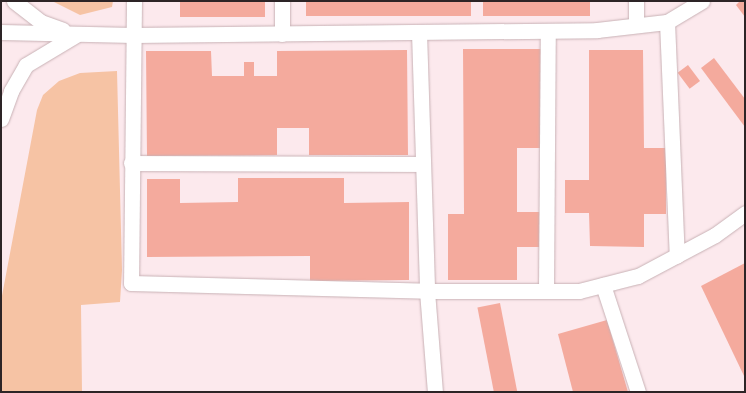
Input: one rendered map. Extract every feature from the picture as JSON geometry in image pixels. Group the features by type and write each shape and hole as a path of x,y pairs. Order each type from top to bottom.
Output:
{"street":[{"path":"14,1 41,22 76,35"},
{"path":"134,1 130,283 427,292 579,291 638,276 715,235 745,213"},
{"path":"282,1 282,34"},
{"path":"636,1 636,26"},
{"path":"1,32 133,36 548,31 636,26 668,22 702,1"},
{"path":"668,22 677,256"},
{"path":"546,291 548,31"},
{"path":"419,32 427,292 435,392"},
{"path":"1,119 11,91 26,65 76,35"},
{"path":"131,163 423,164"},
{"path":"603,285 638,392"}],"shaded area":[{"path":"52,1 113,1 112,7 80,15"},
{"path":"117,71 122,270 120,302 81,305 82,392 1,392 1,301 37,110 43,95 59,81 80,73"}],"building":[{"path":"180,1 265,1 265,17 180,17"},
{"path":"306,1 471,1 471,16 306,16"},
{"path":"483,1 590,1 590,16 483,16"},
{"path":"740,1 745,1 745,17 736,5"},
{"path":"463,49 543,49 543,148 517,148 517,212 543,212 543,247 517,247 517,280 448,280 448,214 464,214"},
{"path":"407,50 408,155 309,155 309,128 277,128 277,155 147,156 146,51 211,51 212,76 244,76 244,62 254,62 254,76 277,76 277,51"},
{"path":"589,50 643,50 644,148 666,148 666,214 644,214 644,247 590,246 589,213 565,213 565,180 589,180"},
{"path":"714,58 745,99 745,127 701,68"},
{"path":"688,65 700,81 690,89 678,73"},
{"path":"238,178 344,178 344,203 409,202 409,280 310,281 310,256 147,257 147,179 180,179 180,203 238,202"},
{"path":"745,263 745,378 701,286"},
{"path":"500,303 517,392 494,392 477,307"},
{"path":"607,320 628,392 573,392 558,334"}]}
